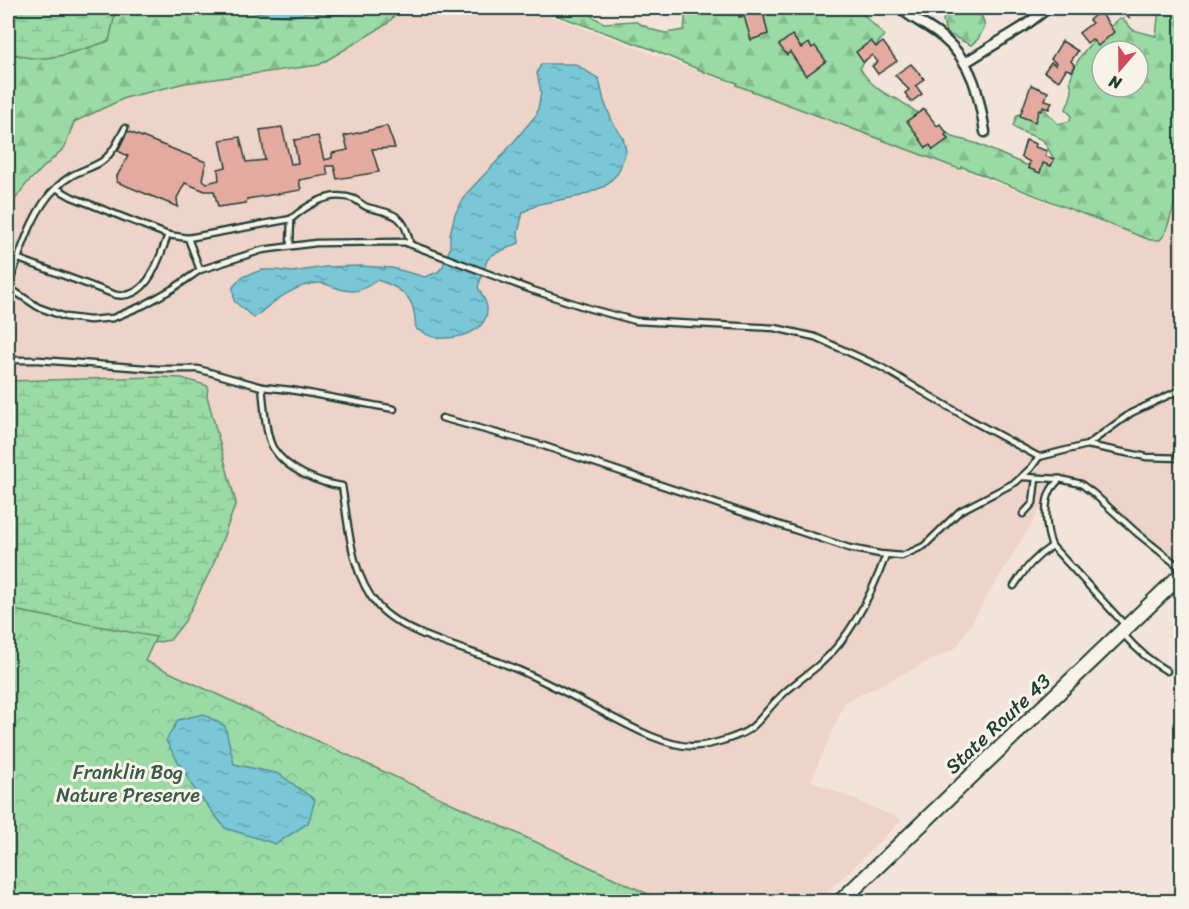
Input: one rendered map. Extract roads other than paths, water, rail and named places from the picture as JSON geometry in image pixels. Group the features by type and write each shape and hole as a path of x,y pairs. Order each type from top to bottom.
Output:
{"main road":[{"name":"State Route 43","path":"840,902 1125,630 1179,570"}],"street":[{"path":"900,8 942,37 966,62 978,92 985,132"},
{"path":"966,62 1048,8"}],"lane":[{"path":"125,128 110,154 101,162 73,173 40,205 8,287 38,307 65,317 90,320 113,318 144,306 200,270 262,250 316,243 404,242 591,309 636,321 775,328 815,337 881,367 1039,457"},
{"path":"56,188 72,197 168,235 188,238 291,219 305,207 318,201 340,196 354,199 367,208 387,212 402,219 408,231 410,244"},
{"path":"290,246 291,219"},
{"path":"19,259 116,295 127,296 144,286 152,274 168,235"},
{"path":"188,238 200,270"},
{"path":"8,360 39,360 158,369 198,369 262,387 291,390 394,409"},
{"path":"262,387 272,447 282,458 315,480 342,486 357,571 366,590 380,607 406,627 510,666 620,722 680,746 694,747 720,742 749,730 779,697 823,662 840,643 862,608 886,555"},
{"path":"442,418 544,446 849,548 902,556 924,546 960,511 1023,477 1039,457 1087,445 1131,413 1182,389"},
{"path":"1087,445 1147,457 1182,458"},
{"path":"1023,477 1073,481 1093,493 1179,570"},
{"path":"1023,514 1033,503 1036,478"},
{"path":"1060,479 1051,488 1048,496 1048,531 1052,546 1125,630 1137,651 1167,671"},
{"path":"1014,586 1025,568 1039,554 1052,546"}],"water":[{"path":"245,8 358,8 341,14 311,12 292,16 268,14"},
{"path":"541,64 575,64 599,79 604,101 613,123 623,138 626,151 618,173 605,186 581,196 539,204 523,212 518,233 519,243 492,255 487,260 478,287 485,300 486,317 477,329 462,336 446,338 427,335 416,329 410,300 402,292 377,280 357,291 346,291 320,283 302,286 276,300 254,318 234,301 233,287 242,277 262,270 292,272 325,267 360,266 392,268 425,277 438,272 450,248 450,234 455,214 467,193 537,114 541,92 537,73"},
{"path":"203,714 225,726 234,764 279,774 315,800 308,823 276,844 225,828 193,787 166,741 178,720"}],"park label":[{"name":"Franklin Bog Nature Preserve","path":"128,784"}]}
